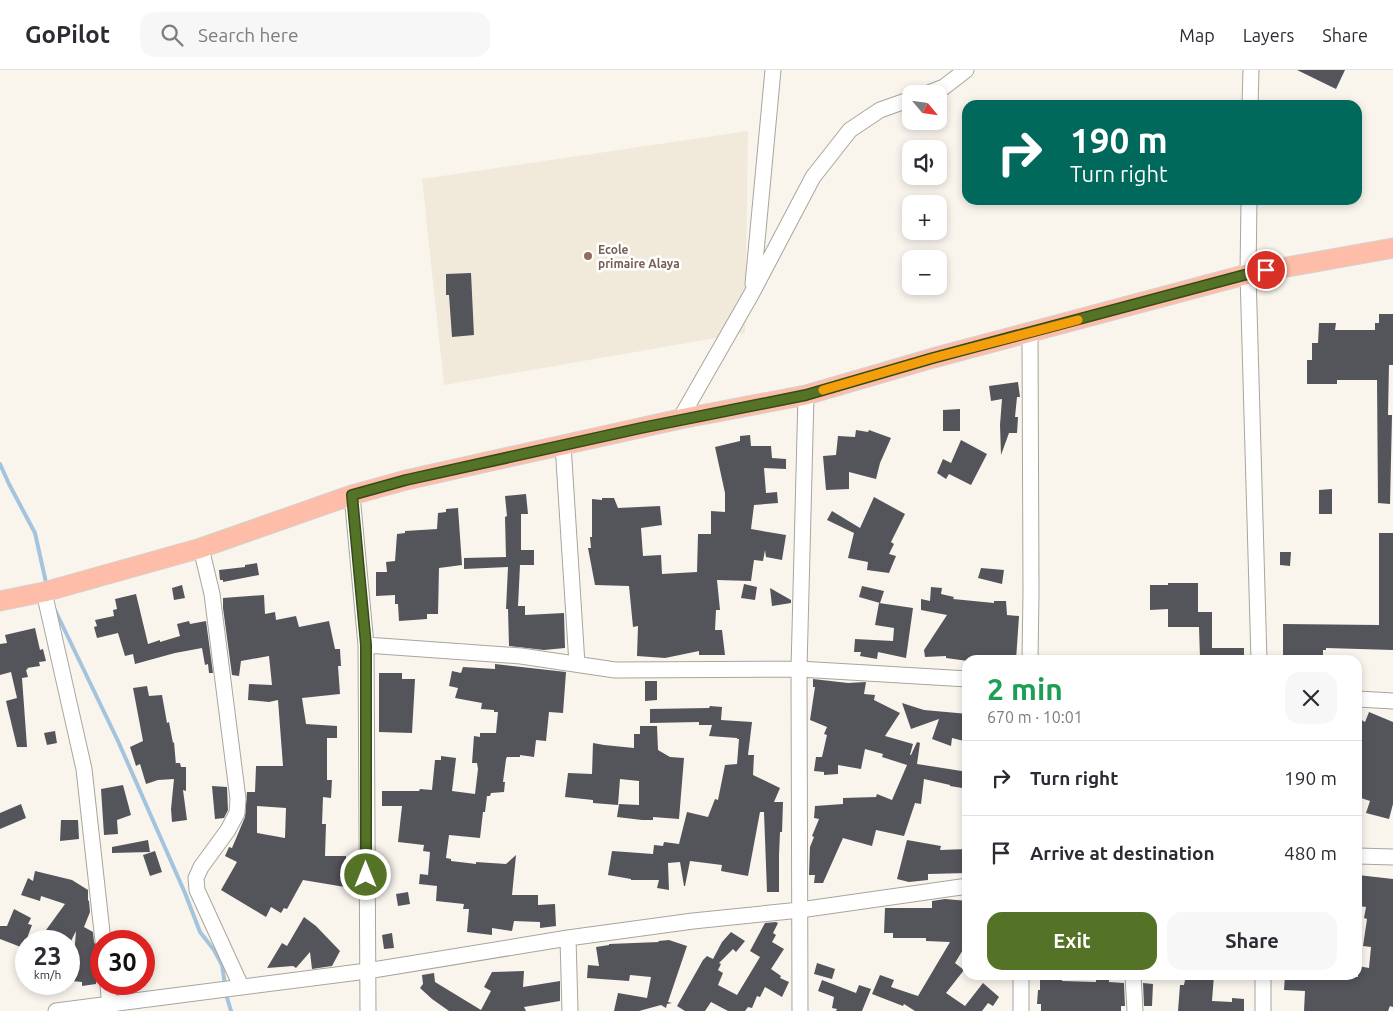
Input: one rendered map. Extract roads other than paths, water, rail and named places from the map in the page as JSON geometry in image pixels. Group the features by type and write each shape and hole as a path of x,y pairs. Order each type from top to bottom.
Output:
{"main road":[{"path":"0,601 44,592 201,548 352,495 406,480 680,419 806,395 933,358 1248,274 1393,248"}],"street":[{"path":"752,293 773,70"},
{"path":"947,85 966,70"},
{"path":"1250,100 1251,70"},
{"path":"680,419 752,293 813,177 850,130 880,110 902,102"},
{"path":"1249,205 1248,274 1259,655"},
{"path":"1030,333 1030,655"},
{"path":"800,1011 799,669 806,395"},
{"path":"564,445 577,664"},
{"path":"352,495 366,645 366,971 368,1011"},
{"path":"201,548 212,594 238,799 237,813 228,830 201,867 196,878 197,890 241,986"},
{"path":"44,592 84,768 102,930"},
{"path":"366,645 521,656 615,670 799,669 962,679"},
{"path":"1362,699 1393,701"},
{"path":"1362,856 1393,857"},
{"path":"56,1011 110,1008 241,986 366,971 568,938 694,921 800,910 962,887"},
{"path":"568,938 570,1011"},
{"path":"1021,980 1021,1011"},
{"path":"1133,980 1135,1011"},
{"path":"1263,980 1263,1011"},
{"path":"109,995 110,1008"}],"waterway":[{"path":"0,464 35,533 47,587"},
{"path":"55,610 118,741 185,893 200,932 214,950 222,965 225,985"},
{"path":"226,994 231,1011"}],"place":[{"name":"Ecole primaire Alaya","path":"588,256"}]}
